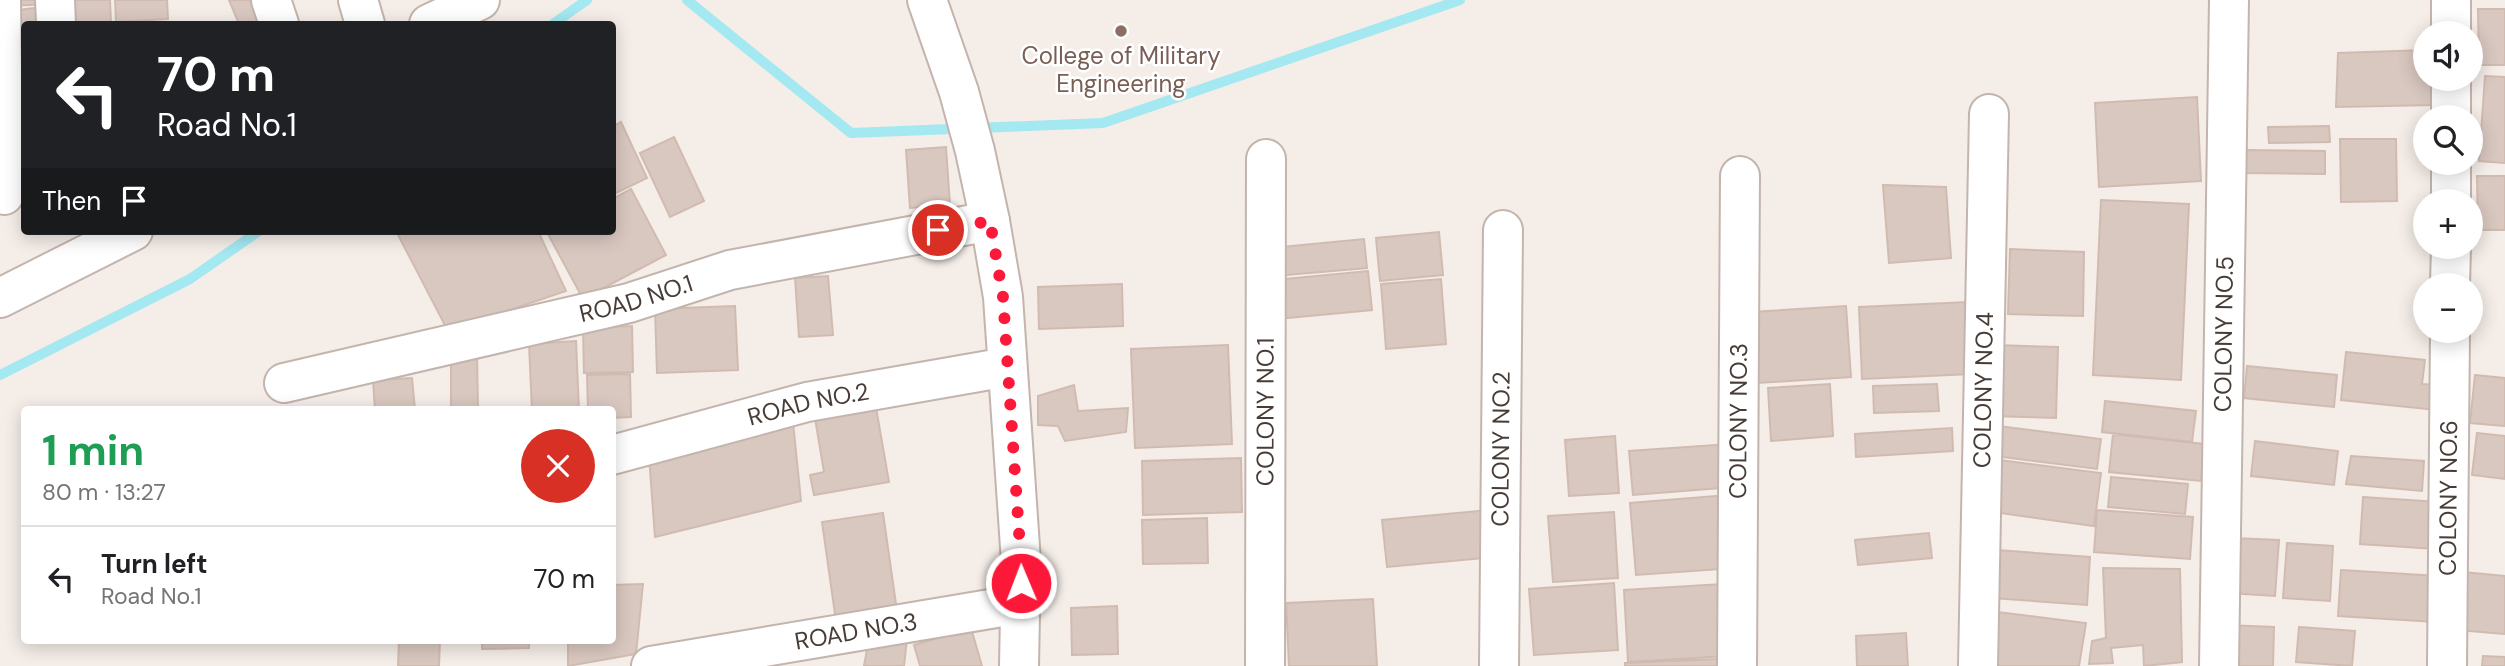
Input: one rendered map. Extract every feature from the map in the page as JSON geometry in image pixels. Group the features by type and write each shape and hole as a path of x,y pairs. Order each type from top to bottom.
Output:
{"street":[{"path":"1,0 4,195"},
{"path":"55,0 56,21"},
{"path":"271,0 278,21"},
{"path":"358,0 364,21"},
{"path":"435,21 480,0"},
{"path":"927,0 959,92 975,151 1003,297 1021,562 1019,666"},
{"name":"COLONY NO.5","path":"2219,666 2229,0"},
{"path":"2451,0 2451,21"},
{"name":"COLONY NO.4","path":"1978,666 1989,114"},
{"name":"COLONY NO.1","path":"1265,666 1266,159"},
{"name":"COLONY NO.3","path":"1737,666 1741,176"},
{"name":"ROAD NO.1","path":"284,383 629,303 730,270 990,221"},
{"name":"COLONY NO.2","path":"1499,666 1503,230"},
{"path":"0,298 125,235"},
{"name":"COLONY NO.6","path":"2447,666 2450,343"},
{"name":"ROAD NO.2","path":"616,454 807,402 1007,367"},
{"name":"ROAD NO.3","path":"651,666 1020,604"}],"building":[{"path":"9,0 51,0 51,4 9,6"},
{"path":"62,0 110,0 111,21 63,21"},
{"path":"115,0 167,0 168,19 116,21"},
{"path":"229,0 261,0 270,21 238,21"},
{"path":"51,6 52,21 21,21 21,36 11,36 11,11"},
{"path":"2478,9 2505,9 2505,65 2483,65 2483,21 2478,21"},
{"path":"2413,50 2413,91 2437,91 2436,105 2336,107 2338,53"},
{"path":"2485,76 2505,77 2505,163 2483,161"},
{"path":"2197,97 2201,181 2099,187 2095,103"},
{"path":"21,108 21,160 11,161 10,110"},
{"path":"621,122 647,178 616,193 616,125"},
{"path":"2329,126 2330,142 2269,143 2268,127"},
{"path":"674,137 704,201 670,217 640,153"},
{"path":"2340,139 2396,139 2397,201 2341,202"},
{"path":"946,147 950,205 910,208 906,150"},
{"path":"2243,150 2325,151 2325,174 2243,173"},
{"path":"2477,176 2505,176 2505,230 2483,230 2483,189 2477,189"},
{"path":"1883,185 1946,187 1951,258 1889,263"},
{"path":"631,189 666,255 583,299 549,235 616,235 616,197"},
{"path":"2101,200 2189,204 2181,380 2093,375"},
{"path":"1439,232 1443,275 1380,281 1376,238"},
{"path":"398,235 540,235 566,291 448,331"},
{"path":"1364,239 1367,268 1275,276 1272,248"},
{"path":"2010,249 2084,252 2083,316 2008,314"},
{"path":"1368,271 1372,310 1278,319 1275,280"},
{"path":"828,276 833,335 799,337 795,278"},
{"path":"1441,279 1446,344 1386,349 1381,284"},
{"path":"1122,284 1123,326 1039,329 1038,287"},
{"path":"1968,302 1971,374 1862,379 1859,307"},
{"path":"735,306 738,370 657,373 655,309"},
{"path":"1846,306 1851,377 1757,383 1752,312"},
{"path":"632,326 633,372 584,373 583,328"},
{"path":"576,341 579,406 532,406 529,344"},
{"path":"1228,345 1232,444 1135,448 1131,349"},
{"path":"1994,345 2058,347 2056,418 1992,416"},
{"path":"2346,352 2425,360 2422,384 2439,385 2436,410 2341,400"},
{"path":"451,355 477,355 478,406 451,406"},
{"path":"2247,366 2337,375 2334,407 2244,398"},
{"path":"630,374 631,417 616,418 616,406 588,406 587,375"},
{"path":"2475,375 2505,378 2505,426 2470,423"},
{"path":"412,378 415,406 375,406 373,380"},
{"path":"1830,384 1833,436 1771,441 1768,388"},
{"path":"1937,384 1939,411 1874,413 1873,386"},
{"path":"1074,385 1078,411 1128,408 1126,432 1065,441 1058,426 1038,425 1038,396"},
{"path":"2105,401 2196,411 2192,442 2102,432"},
{"path":"875,402 889,482 814,495 810,475 824,472 814,412"},
{"path":"793,422 801,501 655,537 649,456"},
{"path":"1998,426 2101,439 2097,469 1994,456"},
{"path":"1952,428 1953,451 1856,457 1855,434"},
{"path":"2477,433 2505,436 2505,479 2472,475"},
{"path":"2113,434 2204,444 2201,481 2109,472"},
{"path":"1615,436 1619,493 1569,496 1565,440"},
{"path":"2255,441 2338,451 2334,485 2251,476"},
{"path":"1730,444 1733,487 1633,495 1629,451"},
{"path":"2351,456 2424,461 2422,491 2346,484"},
{"path":"1241,458 1242,512 1143,515 1142,461"},
{"path":"1992,459 2101,473 2094,526 1986,511"},
{"path":"2111,477 2188,484 2185,514 2108,507"},
{"path":"1728,495 1734,568 1636,575 1630,503"},
{"path":"2363,497 2438,502 2435,549 2360,544"},
{"path":"1489,510 1494,557 1387,567 1382,520"},
{"path":"2097,510 2193,517 2190,559 2094,552"},
{"path":"1614,512 1618,578 1553,582 1548,516"},
{"path":"883,513 897,611 836,621 822,522"},
{"path":"1207,518 1208,563 1143,564 1142,520"},
{"path":"1929,533 1932,558 1858,565 1855,540"},
{"path":"2232,538 2279,540 2275,596 2228,593"},
{"path":"2287,543 2333,546 2330,601 2283,598"},
{"path":"1997,550 2090,557 2087,605 1993,598"},
{"path":"2103,568 2180,569 2182,662 2144,666 2143,645 2111,648 2113,663 2089,664 2092,641 2106,638"},
{"path":"2341,570 2438,576 2435,622 2338,616"},
{"path":"2463,572 2505,576 2505,634 2458,630"},
{"path":"1614,583 1618,650 1534,655 1529,589"},
{"path":"643,584 636,654 568,666 568,644 616,644 616,585"},
{"path":"1722,584 1727,656 1628,662 1624,590"},
{"path":"1373,599 1377,666 1289,666 1286,603"},
{"path":"1117,606 1118,654 1072,655 1071,608"},
{"path":"1989,611 2086,623 2079,666 1985,666"},
{"path":"2224,625 2274,627 2273,666 2222,666"},
{"path":"2299,627 2355,631 2352,666 2296,662"},
{"path":"971,628 982,666 920,666 914,645"},
{"path":"908,629 904,666 864,666 870,633"},
{"path":"1906,633 1908,666 1857,666 1856,636"},
{"path":"399,644 440,644 439,666 398,666"},
{"path":"482,644 529,644 529,648 482,649"},
{"path":"2483,656 2505,657 2505,666 2482,666"},
{"path":"1719,659 1720,666 1625,666 1625,663"}],"waterway":[{"path":"557,21 587,0"},
{"path":"687,0 851,133 1103,123 1460,0"},
{"path":"0,375 190,279 253,235"}],"place":[{"name":"College of Military Engineering","path":"1121,31"}],"route":[{"path":"938,230 990,221 1003,297 1021,583"}]}
